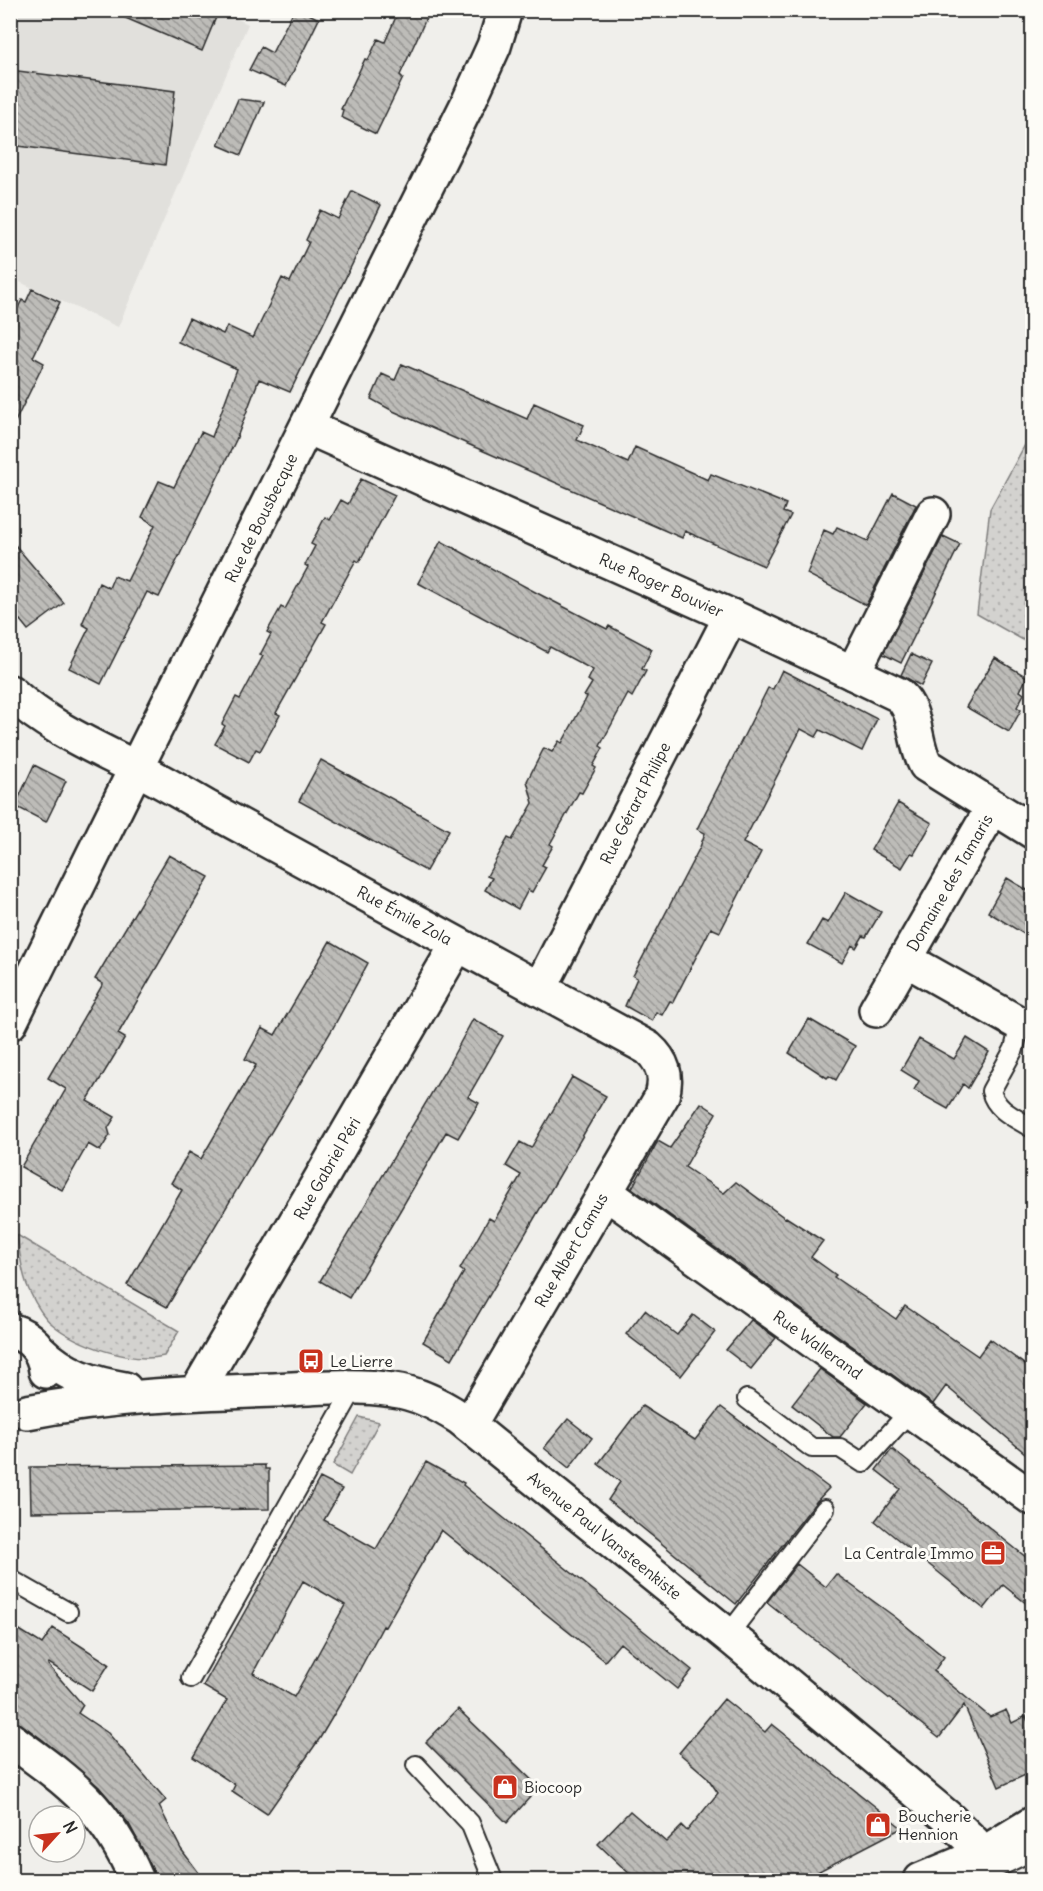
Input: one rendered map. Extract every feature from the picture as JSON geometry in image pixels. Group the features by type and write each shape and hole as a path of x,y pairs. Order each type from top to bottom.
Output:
{"street":[{"name":"Rue de Bousbecque","path":"10,1023 470,101 494,46 505,10"},
{"name":"Rue Roger Bouvier","path":"308,427 853,673"},
{"path":"853,673 933,514"},
{"name":"Rue Gérard Philipe","path":"540,988 731,616"},
{"name":"Domaine des Tamaris","path":"853,673 899,695 904,700 910,711 918,752 926,765 1032,831"},
{"name":"Rue Émile Zola","path":"10,692 54,726 136,768 648,1048 659,1059 664,1072"},
{"name":"Domaine des Tamaris","path":"876,1010 993,807"},
{"name":"Rue Gabriel Péri","path":"196,1393 457,945"},
{"name":"Domaine des Tamaris","path":"905,959 1020,1024"},
{"name":"Rue Albert Camus","path":"469,1425 662,1096 665,1085 664,1072"},
{"name":"Rue Wallerand","path":"604,1192 1032,1498"},
{"path":"19,1416 38,1402 45,1388 46,1366 21,1333"},
{"name":"Avenue Paul Vansteenkiste","path":"21,1333 52,1363 82,1379 105,1386 160,1394"},
{"name":"Avenue Paul Vansteenkiste","path":"19,1416 81,1402 160,1394 354,1388 395,1390 414,1394 441,1406 469,1425 947,1816 973,1842 977,1868"},
{"path":"10,1739 66,1780 95,1808 119,1843 137,1881"},
{"path":"977,1868 1032,1824"},
{"path":"921,1881 977,1868 1032,1850"}],"lane":[{"path":"1020,1024 1014,1048 991,1091 993,1101 1004,1111 1032,1128"},
{"path":"191,1678 354,1388"},
{"path":"747,1399 812,1448 840,1448 863,1463 910,1411"},
{"path":"728,1635 825,1509"},
{"path":"10,1579 68,1612"},
{"path":"416,1765 470,1822 493,1881"}],"shaded area":[{"path":"11,11 222,11 248,24 118,327 11,278"},
{"path":"1032,432 1032,645 977,614 990,509"},
{"path":"17,1235 179,1331 164,1356 136,1357 105,1351 75,1339 52,1324 35,1302 25,1280"},
{"path":"359,1417 379,1422 350,1475 333,1465"}],"building":[{"path":"107,10 219,10 202,51"},
{"path":"294,10 301,10 319,19 286,86 249,70 261,47 272,53"},
{"path":"399,10 430,10 400,75 403,78 376,134 341,117 343,110 341,109 365,59 368,60 378,39 385,42"},
{"path":"10,70 175,91 165,165 10,145"},
{"path":"238,99 264,102 241,155 218,145"},
{"path":"352,191 381,205 290,392 259,379 236,440 159,597 147,592 101,684 69,668 89,628 82,624 99,583 109,588 114,576 127,581 155,525 142,517 159,481 174,487 201,432 212,437 237,369 178,342 189,318 223,334 227,326 253,338 282,278 290,282 309,242 306,240 320,210 338,219"},
{"path":"32,289 60,302 33,357 44,363 10,432 10,323 22,300 26,302"},
{"path":"402,364 527,419 534,403 584,425 577,440 628,463 635,447 708,480 711,474 786,504 783,512 791,515 764,566 685,531 682,538 393,411 371,399 382,374 395,380"},
{"path":"361,479 395,495 359,562 356,560 322,622 326,624 276,713 280,715 274,726 260,751 256,749 249,762 215,744 225,726 222,724 236,697 240,699 263,656 260,655 271,634 267,632 281,607 285,609 308,567 305,565 315,546 311,544 325,517 330,520 341,500 348,504"},
{"path":"893,493 916,505 866,605 807,574 824,530 833,534 837,527 868,541"},
{"path":"943,536 960,544 901,663 883,654"},
{"path":"10,539 64,603 28,630 20,620 10,624"},
{"path":"441,541 607,629 609,626 652,649 642,669 646,671 632,697 628,694 600,746 603,748 593,766 596,768 582,793 579,792 550,844 553,846 542,865 546,867 532,892 528,890 518,909 485,890 492,878 487,876 508,838 512,840 533,803 527,781 544,748 552,752 559,741 562,743 587,697 584,696 592,683 588,680 593,670 550,647 547,652 418,583"},
{"path":"911,654 932,664 921,686 901,675"},
{"path":"995,658 1027,677 1020,691 1024,694 1017,707 1021,710 1009,732 966,707"},
{"path":"782,670 877,719 862,751 820,730 816,737 801,729 743,843 761,852 720,932 711,928 673,1002 670,1001 662,1015 656,1012 652,1021 625,1006 637,978 633,976 700,847 705,833 697,829 768,688 773,689"},
{"path":"321,760 449,830 426,871 299,801"},
{"path":"34,765 66,781 46,822 15,806"},
{"path":"898,803 932,823 914,854 911,853 902,868 871,850"},
{"path":"169,855 209,877 118,1034 125,1038 87,1101 115,1117 108,1128 110,1135 100,1151 88,1144 62,1190 21,1167 66,1089 48,1078 103,984 95,979"},
{"path":"1007,878 1032,893 1032,939 988,912"},
{"path":"846,892 881,912 866,937 863,936 856,948 852,945 842,963 808,944 822,920 828,923"},
{"path":"330,941 368,963 333,1028 167,1307 127,1285 182,1190 171,1183 189,1152 201,1159 256,1065 245,1059 262,1028 275,1035"},
{"path":"473,1019 503,1036 468,1097 479,1103 458,1138 446,1132 349,1298 320,1281 446,1069"},
{"path":"809,1019 855,1046 836,1080 829,1076 827,1078 789,1053"},
{"path":"967,1038 989,1052 968,1088 963,1084 948,1109 914,1090 919,1081 901,1070 919,1039 954,1059"},
{"path":"572,1077 606,1096 452,1359 423,1342 464,1272 460,1269 489,1218 494,1221 521,1175 506,1166 520,1142 531,1148"},
{"path":"701,1103 716,1113 685,1167 724,1193 736,1182 785,1218 823,1241 811,1257 836,1275 834,1277 896,1319 905,1306 978,1356 990,1339 1032,1370 1032,1459 946,1386 933,1404 632,1188 658,1141 670,1148"},
{"path":"645,1310 677,1335 693,1315 715,1332 681,1376 626,1334"},
{"path":"751,1320 776,1338 751,1369 726,1350"},
{"path":"820,1369 867,1403 840,1437 833,1437 792,1405"},
{"path":"642,1406 695,1440 721,1407 829,1488 736,1604 608,1500 620,1482 598,1464"},
{"path":"568,1419 592,1438 569,1468 544,1448"},
{"path":"892,1449 1032,1562 1032,1608 1003,1585 984,1609 875,1521 900,1489 876,1470"},
{"path":"426,1462 464,1483 463,1485 692,1670 677,1689 620,1643 605,1661 441,1530 385,1627 383,1626 320,1738 267,1814 232,1791 235,1785 193,1757 227,1700 203,1686 320,1478 342,1489 324,1520 376,1549","holes":["303,1581 345,1605 294,1697 253,1673"]},
{"path":"265,1465 265,1469 269,1469 269,1509 31,1512 30,1467"},
{"path":"797,1564 826,1587 836,1574 895,1617 944,1657 934,1671 990,1717 1006,1710 1012,1723 1026,1716 1032,1733 1032,1772 999,1787 964,1705 939,1738 767,1602"},
{"path":"10,1624 42,1644 53,1628 109,1664 92,1691 49,1663 48,1665 83,1705 78,1713 108,1733 166,1800 159,1806 181,1849 205,1881 156,1881 154,1872 129,1824 99,1787 43,1740 21,1724 10,1721"},
{"path":"724,1699 765,1732 772,1724 902,1828 819,1871 832,1881 637,1881 598,1844 630,1811 666,1842 682,1826 687,1831 718,1793 707,1777 679,1753"},
{"path":"458,1709 539,1787 507,1823 426,1742"}],"place":[{"name":"Le Lierre","path":"311,1361"},
{"name":"La Centrale Immo","path":"993,1553"},
{"name":"Biocoop","path":"505,1787"},
{"name":"Boucherie Hennion","path":"878,1825"}]}
